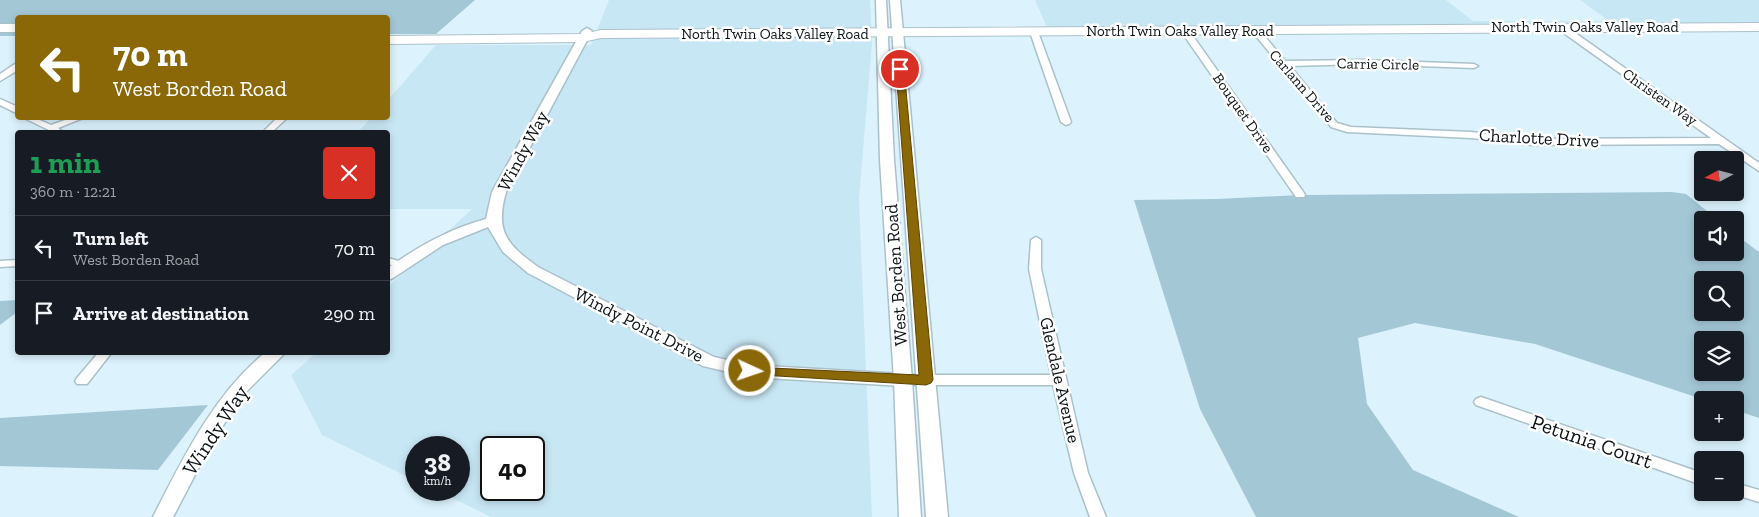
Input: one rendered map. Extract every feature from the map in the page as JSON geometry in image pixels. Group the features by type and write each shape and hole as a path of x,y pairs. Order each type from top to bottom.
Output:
{"main road":[{"path":"881,0 891,33"},
{"name":"West Borden Road","path":"895,0 891,33 887,160 903,380 910,517"},
{"name":"North Twin Oaks Valley Road","path":"390,40 601,34 1759,26"},
{"path":"0,28 15,28"},
{"name":"North Twin Oaks Valley Road","path":"390,32 585,35"},
{"name":"West Borden Road","path":"891,33 902,96 937,517"},
{"path":"0,37 15,37"}],"street":[{"name":"Christen Way","path":"1561,27 1759,168"},
{"name":"Carlann Drive","path":"1255,30 1334,125 1356,130"},
{"name":"Bouquet Drive","path":"1185,31 1300,195"},
{"path":"1034,32 1066,122"},
{"name":"Windy Way","path":"493,221 499,192 585,35"},
{"name":"Carrie Circle","path":"1282,64 1363,62 1474,66"},
{"path":"0,78 15,68"},
{"path":"0,102 15,110"},
{"path":"33,120 54,130 74,120"},
{"path":"269,130 280,120"},
{"name":"Charlotte Drive","path":"1356,130 1471,135 1533,142 1722,141"},
{"path":"390,274 425,248 450,234 493,221"},
{"name":"Windy Point Drive","path":"493,221 502,242 510,252 534,270 710,362 750,371 903,380"},
{"name":"Glendale Avenue","path":"1036,240 1035,269 1059,380 1081,473 1098,517"},
{"path":"390,262 402,265"},
{"path":"0,264 15,263"},
{"path":"82,381 104,355"},
{"name":"Windy Way","path":"163,517 220,414 242,384 275,355"},
{"path":"903,380 1059,380"},
{"name":"Petunia Court","path":"1481,402 1694,476"},
{"path":"1744,492 1759,496"}],"shaded area":[{"path":"0,0 475,0 436,34 390,34 390,15 15,15 15,36 0,36"},
{"path":"609,0 870,0 872,43 859,199 872,517 491,517 458,501 470,501 470,436 405,436 405,476 322,435 291,375 314,355 390,355 390,285 472,209 390,209 390,130 360,130 369,120 390,120 390,98 436,45 591,45"},
{"path":"1035,0 1446,0 1473,21 1609,21 1580,0 1759,0 1759,23 1047,28"},
{"path":"1672,192 1686,194 1707,211 1694,211 1694,261 1744,261 1744,241 1759,252 1759,418 1744,413 1744,391 1694,391 1694,396 1535,344 1415,323 1358,338 1367,404 1413,470 1519,517 1256,517 1200,409 1134,200 1300,195"},
{"path":"15,300 15,314 0,325 0,301"},
{"path":"208,405 158,470 0,466 0,418"}],"route":[{"path":"750,371 926,380 900,69"}]}
